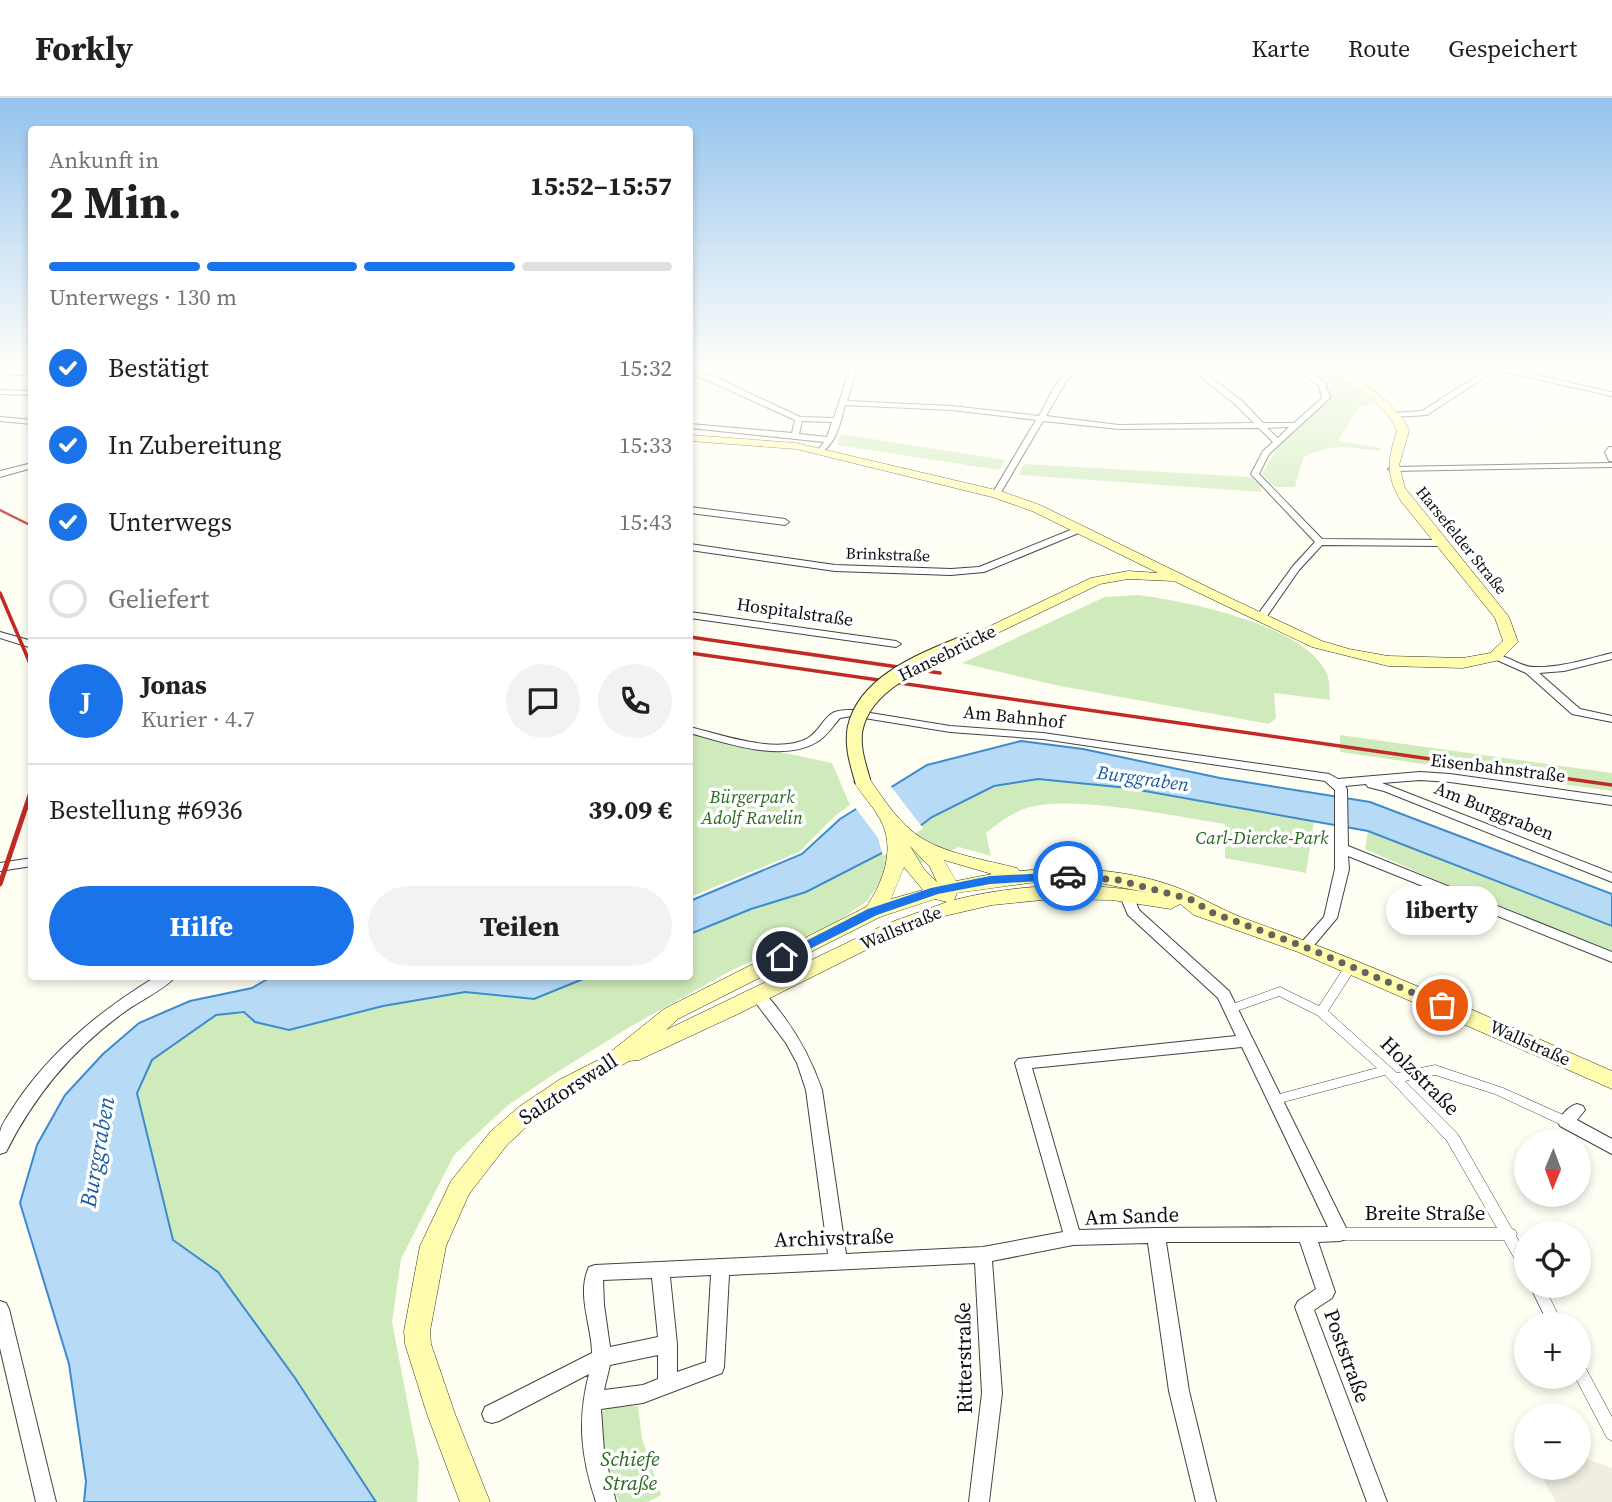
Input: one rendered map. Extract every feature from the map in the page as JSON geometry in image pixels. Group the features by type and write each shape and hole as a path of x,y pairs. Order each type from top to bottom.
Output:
{"main road":[{"path":"1392,469 1403,431"},
{"path":"693,438 765,442 821,451 996,494 1036,508 1118,550 1150,576 1223,600 1317,644 1346,653 1388,661 1462,663 1495,657"},
{"name":"Harsefelder Straße","path":"1392,469 1405,498 1502,617 1511,642 1495,657"},
{"path":"1104,543 1111,562 1107,578"},
{"name":"Hansebrücke","path":"1074,594 1150,576"},
{"name":"Hansebrücke","path":"888,817 897,839 920,874 944,892 947,878 918,843 888,817 869,792 856,764 852,748 857,718 886,683 914,666 1107,578 1150,576 1186,582 1223,600"},
{"name":"Hansebrücke","path":"873,912 895,870 897,839"},
{"name":"Hansebrücke","path":"918,843 965,862 1034,876"},
{"name":"Wallstraße","path":"873,912 944,892 1034,876 1088,876 1135,883 1190,899 1213,913"},
{"path":"932,913 944,892 968,903"},
{"name":"Wallstraße","path":"612,1063 678,1034 888,931 932,913 968,903 1040,893 1127,896 1213,913 1351,966 1612,1080"},
{"name":"Salztorswall","path":"475,1502 441,1414 418,1344 417,1331 423,1288 433,1247 460,1188 499,1138 542,1102 612,1063 671,1014 873,912"},
{"path":"742,978 758,995"}],"street":[{"path":"737,431 830,440"},
{"path":"794,436 796,431"},
{"path":"821,451 830,440 832,431"},
{"path":"996,494 1032,431"},
{"path":"1266,431 1278,443"},
{"path":"1289,431 1266,453 1255,474 1320,542 1443,543"},
{"path":"1612,449 1609,452 1612,459"},
{"path":"1392,469 1612,465"},
{"path":"0,474 28,466"},
{"path":"693,510 785,522"},
{"name":"Brinkstraße","path":"693,547 835,568 918,572 981,570 1078,530"},
{"path":"1261,617 1296,568 1320,542"},
{"name":"Hospitalstraße","path":"693,615 896,644"},
{"path":"0,635 28,644"},
{"path":"1530,671 1564,668 1612,656"},
{"path":"1495,657 1530,671 1576,712 1612,719"},
{"name":"Am Bahnhof","path":"693,731 771,748 790,748 815,739 836,715 852,713 926,726 1043,736 1321,776 1339,788"},
{"name":"Eisenbahnstraße","path":"1339,788 1361,782 1420,776 1612,801"},
{"name":"Am Burggraben","path":"1361,782 1388,788 1612,878"},
{"path":"1305,947 1330,918 1342,869 1339,788"},
{"path":"1342,842 1612,957"},
{"path":"0,867 28,863"},
{"path":"1127,896 1133,912 1224,995 1340,1234"},
{"path":"1321,1012 1351,966"},
{"path":"0,1147 22,1105 45,1074 115,1012 163,980"},
{"name":"Holzstraße","path":"1231,1009 1280,991 1321,1012 1391,1074 1452,1137 1514,1242"},
{"path":"758,995 778,1017 795,1042 809,1073 814,1090 838,1260"},
{"name":"Am Sande","path":"1245,1041 1023,1063 1073,1238 1340,1234"},
{"path":"1276,1100 1391,1074 1435,1070 1572,1116 1612,1147"},
{"name":"Breite Straße","path":"1340,1234 1510,1234"},
{"path":"1156,1235 1179,1391 1206,1502"},
{"name":"Poststraße","path":"1307,1235 1326,1292 1304,1307 1377,1502"},
{"name":"Archivstraße","path":"601,1358 591,1291 595,1273 983,1255 1073,1238"},
{"name":"Ritterstraße","path":"979,1502 992,1393 983,1255"},
{"path":"592,1401 643,1394 715,1367 720,1266"},
{"path":"660,1269 668,1344 667,1386"},
{"path":"0,1309 46,1502"},
{"path":"492,1414 601,1358 668,1344"},
{"path":"601,1358 592,1401 595,1461 606,1502"},
{"path":"1589,1389 1612,1433"}],"green space":[{"path":"1294,431 1344,431 1338,441 1380,448 1379,451 1331,448 1312,453 1303,458 1295,487 1275,487 1262,474 1280,444"},
{"path":"841,434 1005,460 999,470 837,445"},
{"path":"1024,464 1252,477 1263,487 1259,487 1262,492 1019,475"},
{"path":"1138,595 1185,603 1243,618 1295,642 1315,657 1327,674 1330,700 1274,693 1276,718 1269,724 1055,685 962,663 1105,597"},
{"name":"Bürgerpark Adolf Ravelin","path":"693,734 832,763 850,805 799,852 693,896"},
{"path":"1340,735 1612,773 1612,791 1340,752"},
{"name":"Carl-Diercke-Park","path":"1038,779 1128,788 1314,821 1306,873 1225,858 1225,824 1097,805 1046,804 1027,808 1010,815 986,833 991,856 959,847 882,879 867,901 835,923 730,971 628,1028 554,1074 507,1106 454,1155 401,1259 392,1322 419,1463 417,1502 376,1502 295,1378 218,1272 173,1240 137,1093 152,1060 216,1015 383,1006 465,992 534,999 581,980 693,980 693,934 751,909 806,892 888,850 932,817 995,786"},
{"path":"1368,831 1612,926 1612,953 1546,928 1365,849"},
{"name":"Schiefe Straße","path":"638,1406 642,1439 661,1495 648,1502 619,1502 605,1458 601,1413 608,1407"}],"shaded area":[{"path":"1591,1460 1612,1468 1612,1502 1556,1502 1544,1480 1591,1480"}],"water":[{"name":"Burggraben","path":"1021,741 1083,749 1220,778 1370,802 1612,894 1612,926 1368,831 1128,788 1038,779 994,786 932,817 888,850 806,892 751,909 693,933 693,900 802,854 840,819 927,765"},
{"name":"Burggraben","path":"266,980 581,980 534,999 465,992 383,1006 289,1030 255,1022 244,1012 216,1015 152,1060 137,1093 173,1240 218,1272 295,1378 376,1502 84,1502 86,1481 69,1364 20,1203 37,1145 65,1095 103,1054 139,1023 190,1001 252,988"}],"pier":[{"path":"889,784 923,828 883,856 878,838 854,806"}],"railway":[{"path":"0,510 28,524"},
{"path":"0,593 28,659"},
{"path":"693,637 940,673"},
{"path":"693,653 1612,785"},
{"path":"0,884 28,801"}],"way so far":[{"path":"1068,876 1118,880 1190,899 1213,913 1305,947 1442,1005"}],"place":[{"name":"liberty","path":"1442,1005"}],"route":[{"path":"782,957 873,912 949,887 990,880 1068,876"}]}
